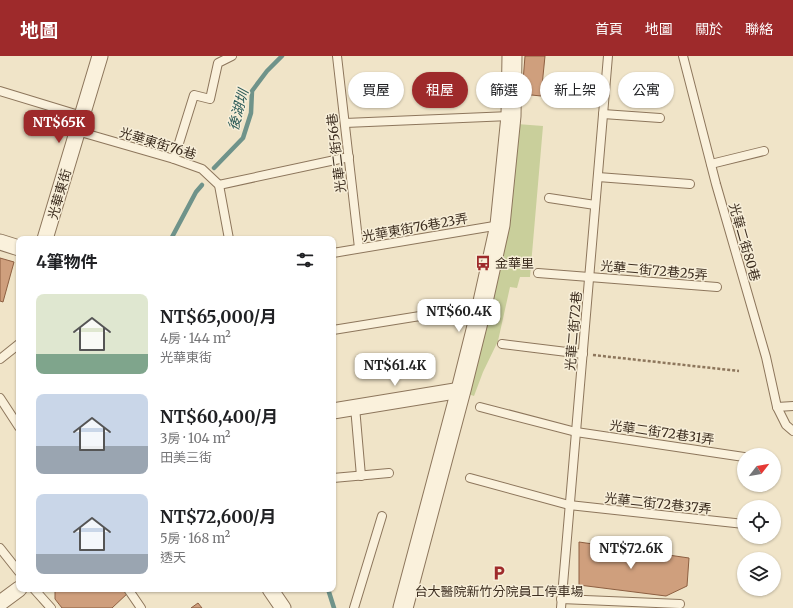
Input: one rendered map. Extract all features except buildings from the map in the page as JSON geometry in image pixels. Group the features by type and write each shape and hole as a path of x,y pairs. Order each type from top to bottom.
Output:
{"street":[{"name":"光華東街","path":"46,236 100,56"},
{"path":"403,608 461,390 500,225 510,116 512,56"},
{"path":"0,242 16,247"},
{"path":"336,410 461,390"},
{"path":"3,600 16,592"},
{"path":"272,592 283,608"}],"lane":[{"path":"174,159 194,95 210,99 218,63 232,56"},
{"name":"光華二街56巷","path":"337,56 359,248"},
{"name":"光華二街72巷","path":"561,608 608,56"},
{"name":"光華二街80巷","path":"683,56 711,164 766,357 777,407 786,425 793,431"},
{"path":"0,91 82,116"},
{"path":"604,114 660,118"},
{"path":"345,123 510,116"},
{"name":"光華東街76巷","path":"77,131 174,159 202,169 219,185"},
{"path":"711,164 764,151"},
{"path":"228,236 219,185 349,158"},
{"path":"598,177 690,184"},
{"path":"549,198 596,206"},
{"name":"光華東街76巷23弄","path":"336,252 500,225"},
{"name":"光華二街72巷25弄","path":"538,273 717,287"},
{"path":"336,330 482,306"},
{"path":"502,344 583,354"},
{"path":"0,359 16,346"},
{"path":"0,398 16,422"},
{"path":"777,407 793,406"},
{"path":"355,407 361,476"},
{"name":"光華二街72巷31弄","path":"480,407 576,432 737,456"},
{"path":"336,478 389,473"},
{"name":"光華二街72巷37弄","path":"470,478 569,505 737,523"},
{"path":"354,608 382,516"},
{"path":"0,548 16,568"},
{"path":"37,592 51,608"},
{"path":"130,592 141,608"},
{"path":"562,599 680,604"}],"path":[{"path":"583,354 739,371"}],"green space":[{"path":"517,124 543,126 530,277 520,277 517,288 510,287 498,341 483,372 474,396 465,393"}],"waterway":[{"name":"後湖圳","path":"214,168 243,138 251,113 252,91 267,71 282,56"},
{"name":"後湖圳","path":"173,236 196,192 202,185"},
{"name":"後湖圳","path":"329,592 334,608"}],"place":[{"name":"金華里","path":"483,263"},
{"name":"台大醫院新竹分院員工停車場","path":"499,573"}]}
